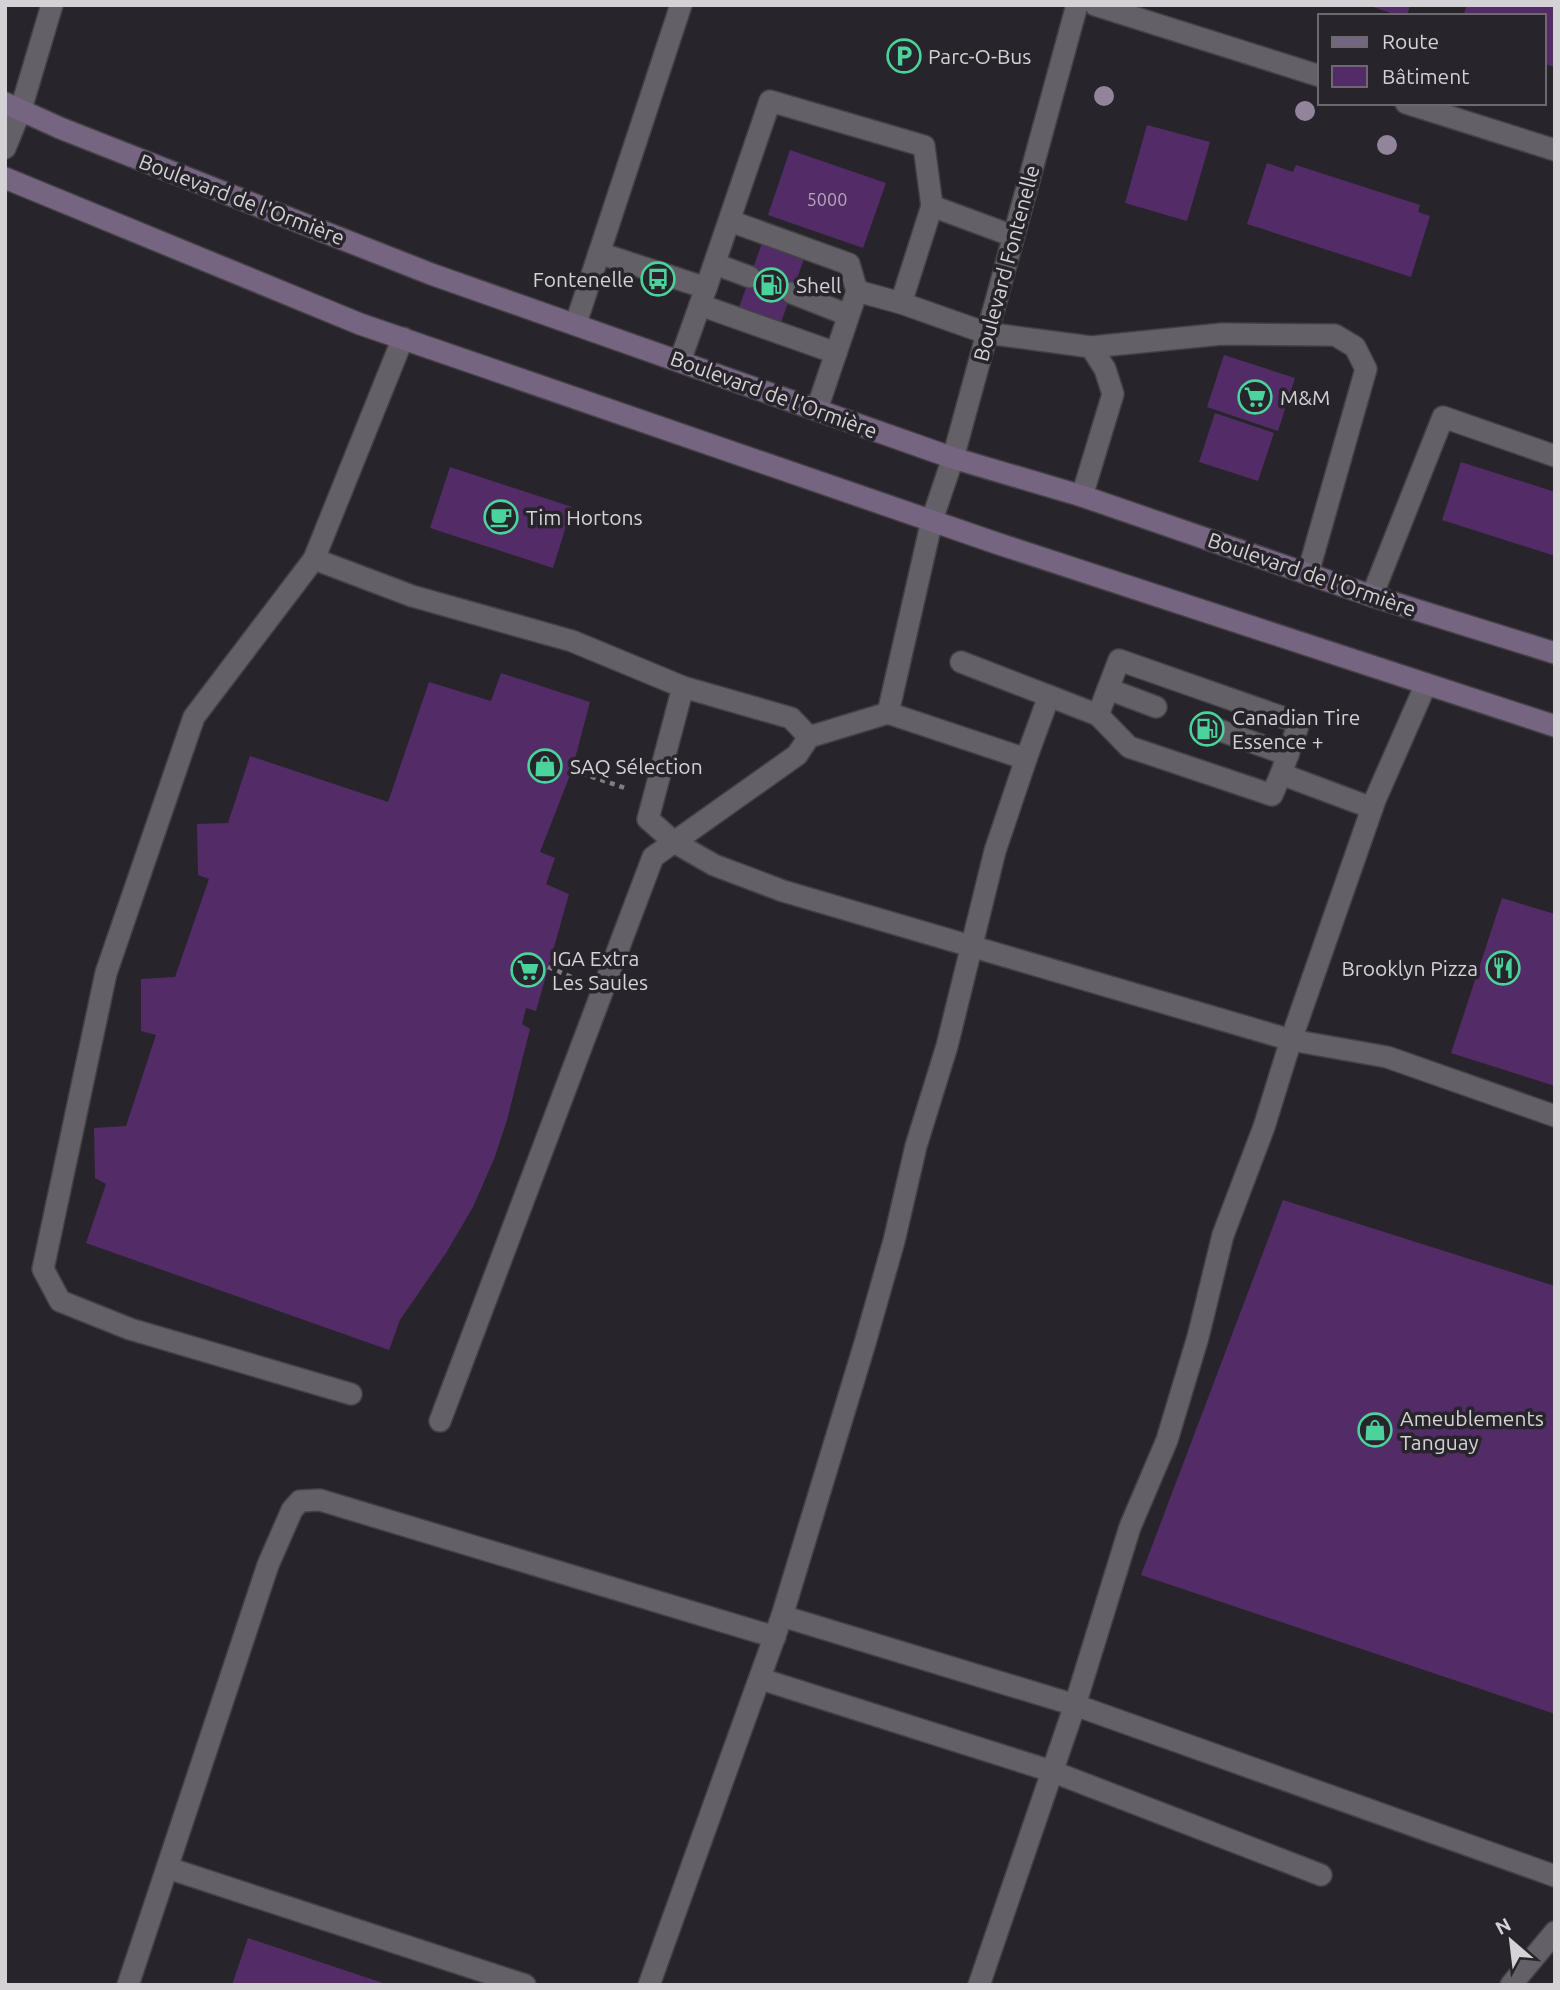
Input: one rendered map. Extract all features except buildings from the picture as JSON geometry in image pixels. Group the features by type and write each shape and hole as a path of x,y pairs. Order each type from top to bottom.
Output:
{"main road":[{"name":"Boulevard de l'Ormière","path":"13,106 60,128 419,269 953,458 1082,496 1372,596 1555,653"},
{"path":"5,178 360,324 932,520 1555,726"}],"street":[{"path":"5,148 13,106 52,5"},
{"path":"576,323 681,5"},
{"name":"Boulevard Fontenelle","path":"888,713 932,520 953,458 1077,5"},
{"path":"1095,5 1318,75"},
{"path":"680,361 770,101 924,146 932,206 901,303"},
{"path":"1412,105 1555,150"},
{"path":"932,206 1013,236"},
{"path":"730,221 849,264 857,291 817,410"},
{"path":"599,253 836,353"},
{"path":"715,264 750,277"},
{"path":"857,291 901,303 986,333 1091,347 1222,334 1335,335 1355,347 1366,369 1308,573"},
{"path":"792,293 848,315"},
{"path":"351,1394 130,1329 60,1301 43,1269 106,973 194,717 314,559 403,338"},
{"path":"1082,496 1113,394 1105,369 1091,347"},
{"path":"1372,596 1443,417 1555,456"},
{"path":"314,559 412,596 572,641 682,687 791,718 808,737"},
{"path":"961,662 1098,715 1129,747 1272,795 1299,723 1119,660 1098,715"},
{"path":"979,1985 1075,1705 1130,1527 1167,1440 1198,1337 1223,1235 1264,1127 1291,1040 1373,808 1426,684"},
{"path":"682,687 648,819 674,842 714,865 783,891 1291,1040 1387,1057 1555,1116"},
{"path":"1108,689 1156,707"},
{"path":"649,1985 782,1616 873,1318 916,1146 947,1046 995,851 1049,696"},
{"path":"440,1421 653,856 797,755 808,737 888,713 1026,759"},
{"path":"1205,725 1373,808"},
{"path":"128,1985 268,1565 292,1510 300,1501 320,1500 775,1637"},
{"path":"782,1616 1075,1705 1555,1876"},
{"path":"761,1679 1051,1771 1321,1875"},
{"path":"168,1868 525,1985"},
{"path":"1511,1985 1555,1932"}],"path":[{"path":"572,770 654,798"},
{"path":"548,968 568,977"}],"place":[{"name":"Parc-O-Bus","path":"904,56"},
{"name":"Fontenelle","path":"658,279"},
{"name":"Shell","path":"771,285"},
{"name":"M&M","path":"1255,397"},
{"name":"Tim Hortons","path":"501,517"},
{"name":"Canadian Tire Essence +","path":"1207,729"},
{"name":"SAQ Sélection","path":"545,766"},
{"name":"Brooklyn Pizza","path":"1503,968"},
{"name":"IGA Extra Les Saules","path":"528,970"},
{"name":"Ameublements Tanguay","path":"1375,1430"}]}
